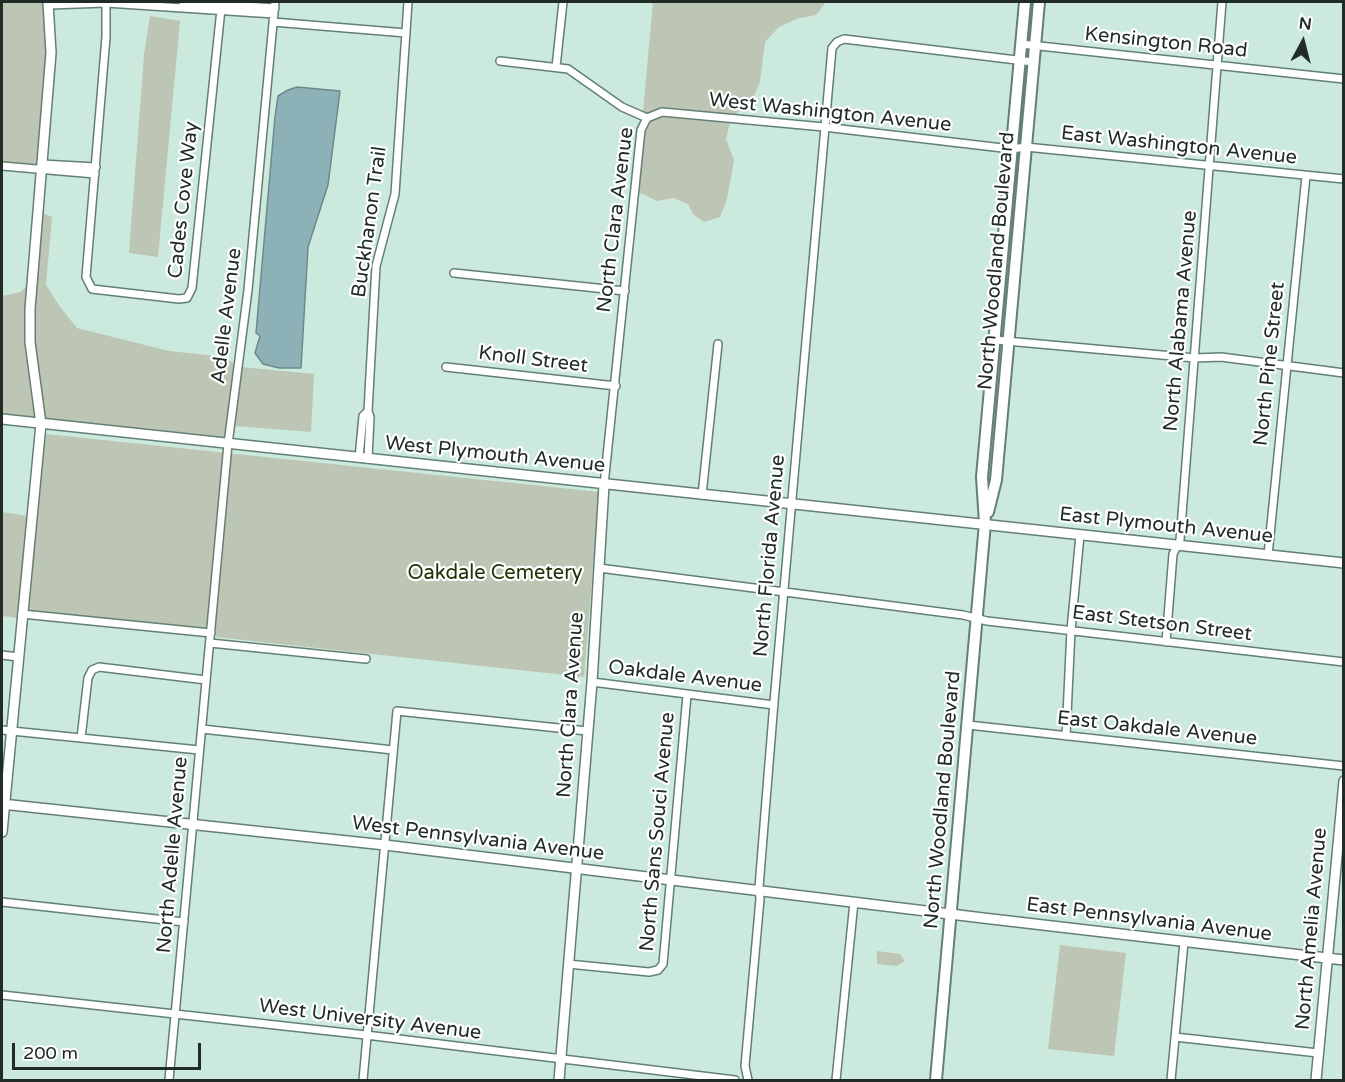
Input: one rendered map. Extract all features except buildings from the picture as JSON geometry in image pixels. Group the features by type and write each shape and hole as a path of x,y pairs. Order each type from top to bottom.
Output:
{"main road":[{"name":"North Woodland Boulevard","path":"985,524 982,477 1025,2"},
{"name":"North Woodland Boulevard","path":"936,1080 976,618 985,524 996,480 1039,2"}],"street":[{"name":"Buckhanon Trail","path":"363,458 370,417 368,411 376,266 395,194 408,2"},
{"path":"556,67 563,2"},
{"name":"North Alabama Avenue","path":"1166,642 1173,554 1180,540 1222,2"},
{"path":"2,832 7,730 18,657 41,424 30,342 30,309 51,53 48,3 182,4 275,8"},
{"name":"Cades Cove Way","path":"106,3 106,37 86,277 92,289 179,299 187,298 192,288 221,9"},
{"path":"182,4 221,9 275,8"},
{"name":"Adelle Avenue","path":"211,633 228,444 248,290 275,8"},
{"path":"273,22 406,33"},
{"name":"North Florida Avenue","path":"748,1080 745,1066 790,504 832,48 844,39 1020,61"},
{"name":"Kensington Road","path":"1021,44 1344,79"},
{"path":"500,61 568,69 622,107 647,118"},
{"path":"1020,61 1033,62"},
{"name":"West Washington Avenue","path":"647,118 662,112 824,127 1011,149"},
{"name":"North Clara Avenue","path":"559,1080 592,682 604,485 641,130 647,118"},
{"name":"East Washington Avenue","path":"1011,149 1026,147 1344,179"},
{"path":"2,166 96,171"},
{"name":"North Pine Street","path":"1268,555 1306,176"},
{"path":"454,273 625,291"},
{"path":"995,340 1195,358 1221,357 1344,373"},
{"path":"702,495 718,344"},
{"name":"Knoll Street","path":"446,367 616,386"},
{"name":"West Plymouth Avenue","path":"2,419 985,524"},
{"name":"East Plymouth Avenue","path":"985,524 1344,563"},
{"path":"1066,736 1071,630 1080,535"},
{"name":"East Stetson Street","path":"599,568 1166,642 1344,662"},
{"path":"22,614 211,633"},
{"name":"North Adelle Avenue","path":"169,1080 211,633"},
{"path":"210,644 366,659"},
{"path":"2,656 18,657"},
{"path":"81,738 88,678 92,670 99,667 206,680"},
{"name":"Oakdale Avenue","path":"592,682 774,705"},
{"name":"North Sans Souci Avenue","path":"568,964 649,972 658,970 663,964 687,695"},
{"path":"363,1080 397,711 587,731"},
{"name":"East Oakdale Avenue","path":"968,725 1344,766"},
{"path":"202,729 393,750"},
{"path":"7,730 199,750"},
{"name":"North Amelia Avenue","path":"1316,1080 1344,781"},
{"name":"West Pennsylvania Avenue","path":"3,804 385,845 951,914"},
{"path":"2,902 184,922"},
{"path":"837,1080 854,902"},
{"name":"East Pennsylvania Avenue","path":"951,914 1344,960"},
{"path":"1171,1080 1184,942"},
{"name":"West University Avenue","path":"2,995 366,1035 735,1080"},
{"path":"1175,1037 1318,1053"},
{"path":"658,1080 659,1070"}],"green space":[{"path":"2,2 45,2 48,53 38,166 2,163"},
{"path":"653,2 826,2 816,15 796,19 779,27 765,42 760,82 753,98 735,115 662,108 647,114 643,112"},
{"path":"150,16 180,21 158,257 129,253 144,55"},
{"path":"662,115 730,122 726,139 734,160 727,199 720,217 704,222 693,214 688,204 674,198 657,201 638,192 645,131 650,121"},
{"path":"43,213 52,217 46,285 77,328 169,351 227,357 236,367 225,440 44,420 34,342 33,309"},
{"path":"29,283 37,420 2,415 2,296 21,292"},
{"path":"242,367 314,374 311,432 235,426"},
{"name":"Oakdale Cemetery","path":"46,434 599,492 584,677 216,637 216,630 28,610"},
{"path":"2,512 28,516 18,618 2,616"},
{"path":"1060,945 1126,953 1114,1056 1048,1049"},
{"path":"877,951 900,954 905,961 897,966 877,964"}],"water":[{"path":"297,87 340,91 328,185 308,247 301,368 279,368 263,364 255,353 260,336 256,333 278,96"}]}
